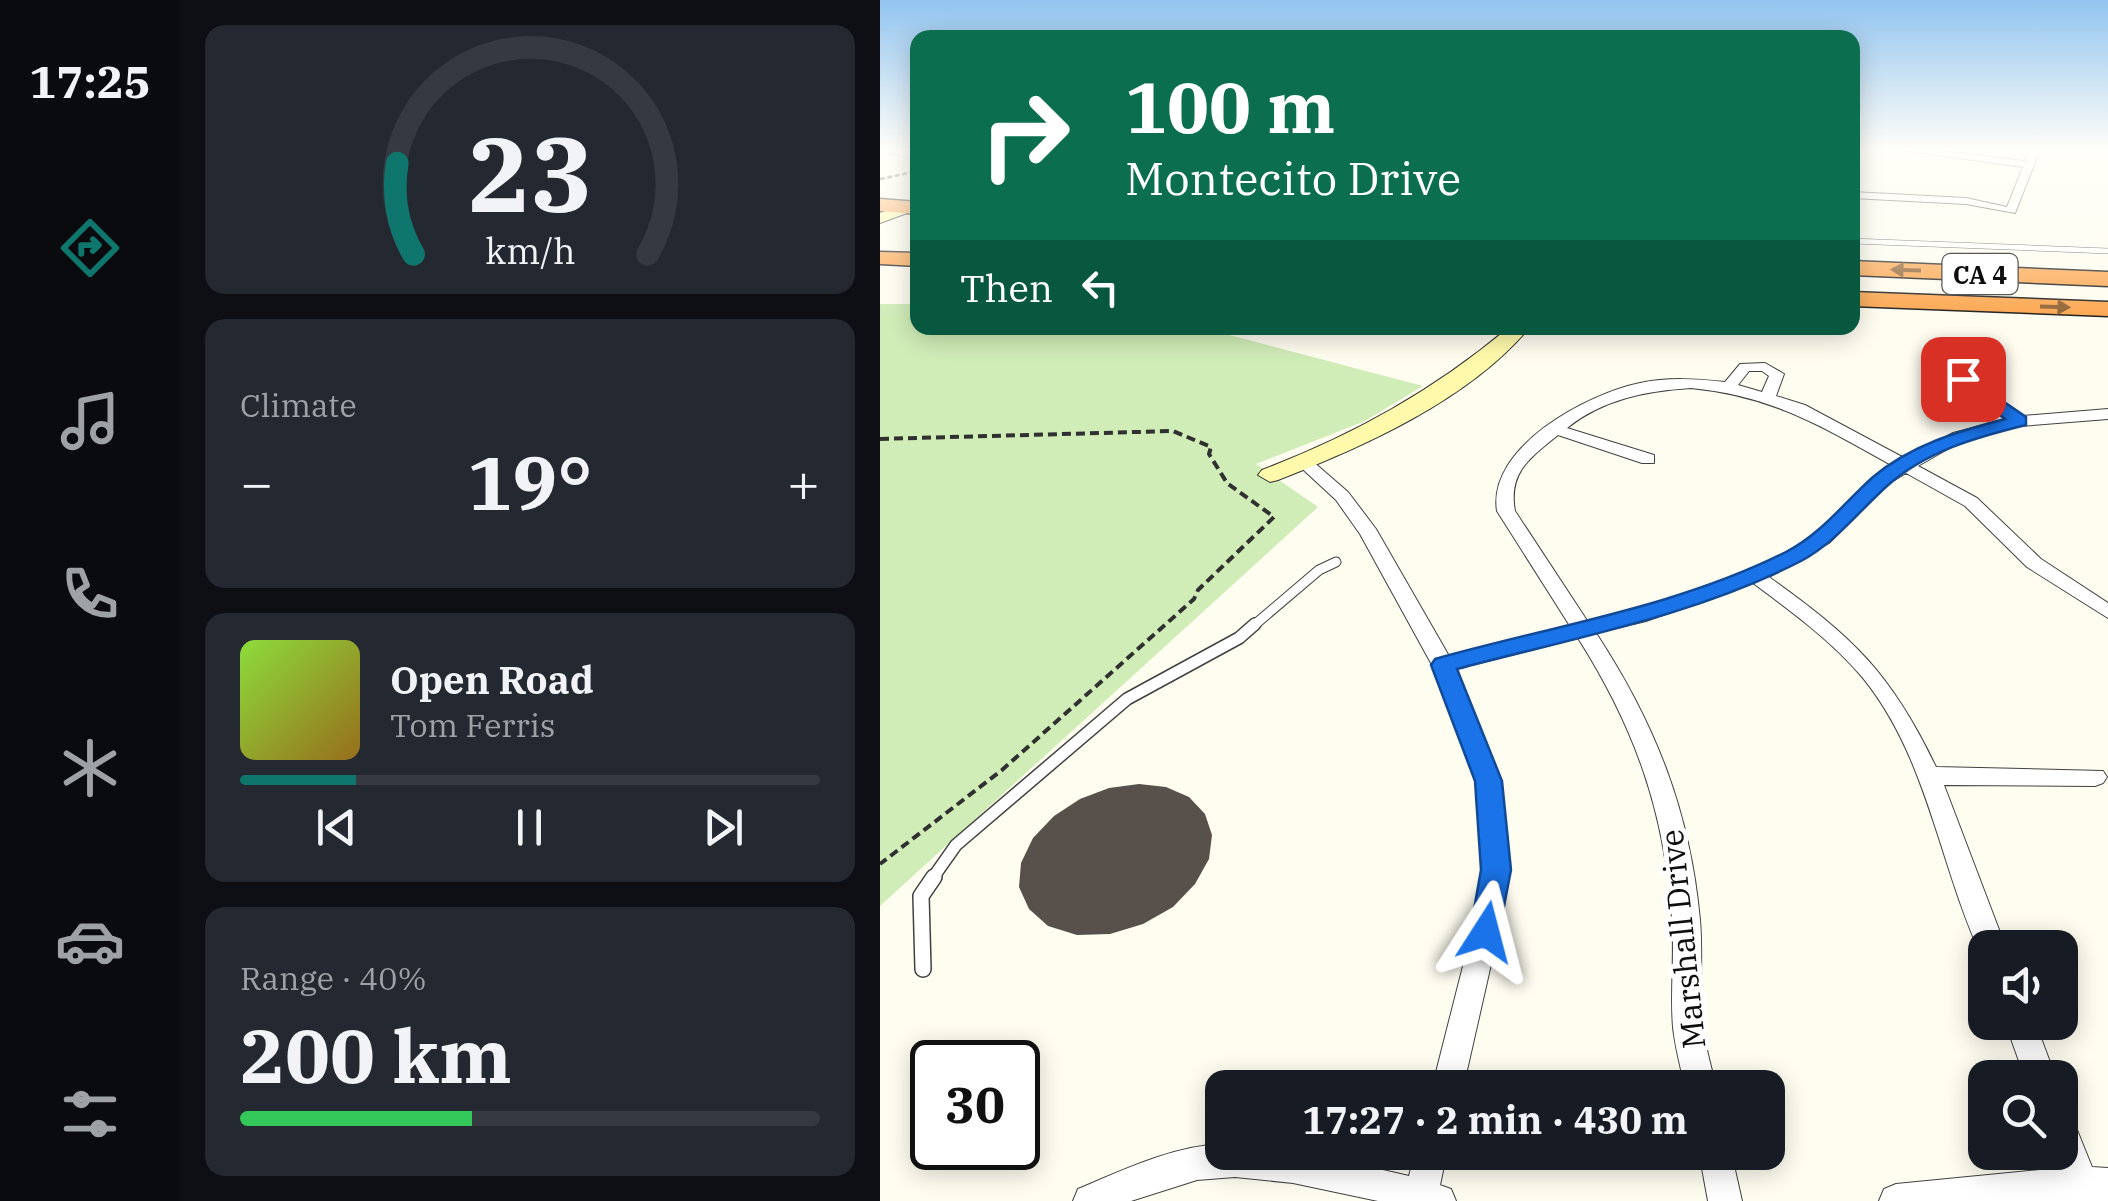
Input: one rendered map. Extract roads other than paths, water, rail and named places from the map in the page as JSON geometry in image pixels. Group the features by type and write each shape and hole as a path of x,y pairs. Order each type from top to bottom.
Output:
{"highway":[{"path":"884,224 910,228"},
{"path":"880,258 910,260"},
{"name":"CA 4","path":"1860,268 2108,279"},
{"name":"CA 4","path":"1860,299 2108,309"}],"street":[{"path":"884,224 909,206"},
{"path":"1987,206 2011,210 2013,206"},
{"path":"1270,475 1304,463 1439,395 1511,335"},
{"path":"1935,358 2020,421"},
{"path":"1729,387 1746,367 1764,368 1776,374 1768,396"},
{"name":"Marshall Drive","path":"1697,1070 1688,1029 1686,918 1668,811 1649,748 1622,690 1506,511 1504,493 1509,475 1523,455 1581,409 1623,391 1667,384 1729,387 1768,396 1799,408 1972,502 2034,563 2108,612"},
{"path":"1443,665 1585,630 1716,592 1756,576 1822,539 1882,480 1958,436 2020,421 2108,414"},
{"path":"1554,429 1648,458"},
{"path":"1304,463 1342,496 1369,532 1443,665 1488,781 1496,870 1484,940 1452,1070"},
{"path":"1756,576 1810,616 1874,678 1899,718 1926,776 1985,930"},
{"path":"1926,776 2094,777"},
{"path":"1896,1201 2095,1184 2078,1156"},
{"path":"1090,1201 1162,1172 1216,1160 1300,1169 1426,1199 1429,1170"},
{"path":"1719,1170 1726,1201"}],"lane":[{"path":"1860,241 2108,252"},
{"path":"923,969 920,896 956,845 1126,699 1239,638 1319,570 1336,562"}]}
